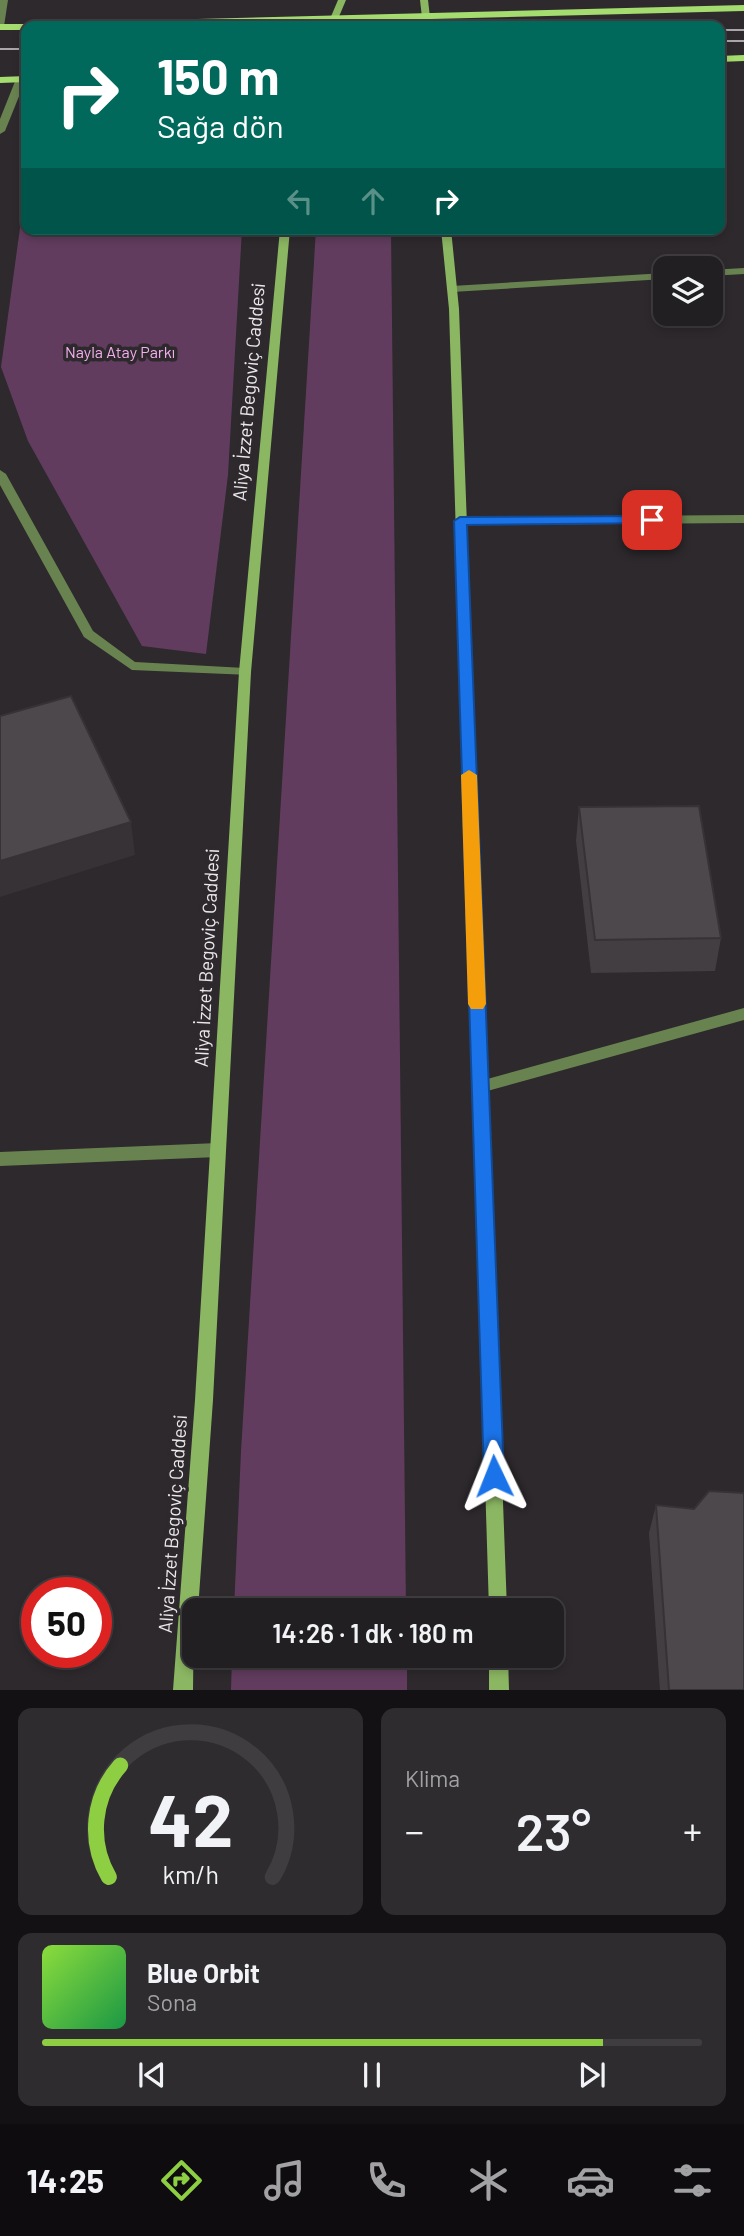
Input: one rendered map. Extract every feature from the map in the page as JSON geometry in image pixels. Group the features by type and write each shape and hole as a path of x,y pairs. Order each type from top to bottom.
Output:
{"main road":[{"path":"333,21 342,0"},
{"path":"424,0 426,21 716,4 744,8"},
{"path":"0,27 21,27"},
{"path":"725,59 744,58"},
{"path":"0,80 21,80"},
{"name":"Aliya İzzet Begoviç Caddesi","path":"183,1690 204,1400 246,672 284,235"},
{"path":"447,235 452,289 498,1598"},
{"path":"499,1668 499,1690"}],"street":[{"path":"0,27 4,0"},
{"path":"0,131 21,86"},
{"path":"723,272 744,271"},
{"path":"452,289 653,277"},
{"path":"0,474 88,635 132,666 246,672"},
{"path":"460,521 744,519"},
{"path":"480,1087 744,1014"},
{"path":"0,1159 218,1150"}],"green space":[{"name":"Nayla Atay Parkı","path":"21,221 21,235 242,235 228,475 206,654 142,646 28,441 1,367"},
{"path":"316,235 391,235 406,1598 235,1598 241,1451"},
{"path":"232,1668 407,1668 407,1690 231,1690"}],"building":[{"path":"71,696 131,822 0,861 0,716"},
{"path":"699,806 721,938 595,940 579,807"},
{"path":"709,1491 744,1493 744,1690 669,1690 656,1505 694,1509"}],"tram line":[{"path":"725,30 744,30"},
{"path":"725,41 744,41"},
{"path":"0,49 21,49"}],"slow traffic":[{"path":"469,775 477,1004"}],"route":[{"path":"494,1476 460,521 652,520"}]}
